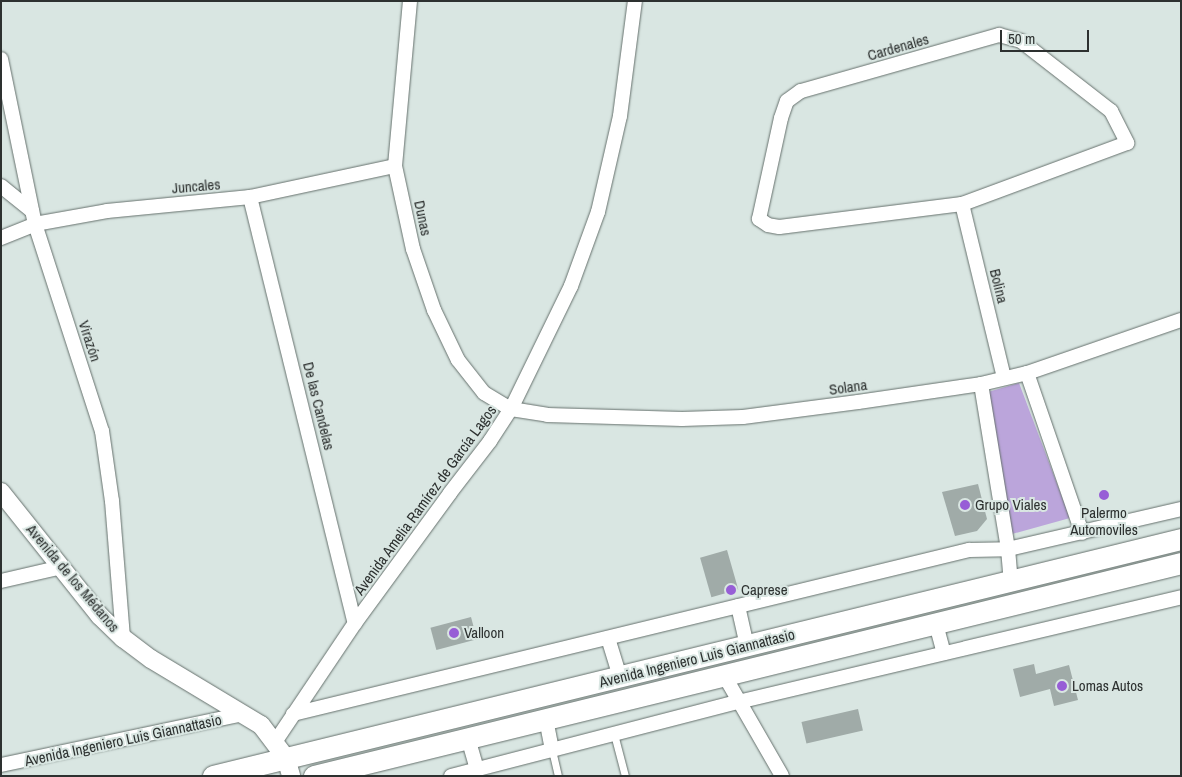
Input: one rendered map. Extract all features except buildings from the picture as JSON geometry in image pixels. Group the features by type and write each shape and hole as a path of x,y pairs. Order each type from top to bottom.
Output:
{"main road":[{"name":"Avenida Ingeniero Luis Giannattasio","path":"213,776 1181,539"},
{"name":"Avenida Ingeniero Luis Giannattasio","path":"314,776 371,769 468,738 1181,563"}],"street":[{"name":"Dunas","path":"410,1 395,166 414,249 434,310 458,360 484,393 511,409"},
{"name":"Avenida Amelia Ramírez de García Lagos","path":"284,759 293,714 355,623 490,441 511,409 571,286 598,212 620,116 635,1"},
{"name":"Cardenales","path":"999,35 1021,41 1111,111 1127,143 962,204 779,227 768,225 759,219 781,118 787,102 801,90 999,35"},
{"name":"Virazón","path":"1,59 33,217 102,432 112,501 123,638"},
{"name":"Juncales","path":"1,238 33,217 250,197 395,166"},
{"path":"1,186 33,217"},
{"name":"De las Candelas","path":"250,197 355,623"},
{"name":"Bolina","path":"962,204 1004,377"},
{"name":"Solana","path":"511,409 547,416 682,420 743,417 981,384 1027,373 1181,320"},
{"path":"1027,373 1082,533"},
{"path":"981,384 1008,549 1011,581"},
{"name":"Avenida de los Médanos","path":"1,492 100,616 123,638 151,658 261,725 284,759"},
{"path":"293,714 969,550 1008,549 1181,509"},
{"path":"1,581 62,567"},
{"path":"451,776 738,702 1181,597"},
{"path":"738,606 747,646"},
{"path":"936,624 944,653"},
{"path":"608,638 620,677"},
{"path":"724,675 782,776"},
{"name":"Avenida Ingeniero Luis Giannattasio","path":"1,766 244,714"},
{"path":"546,719 552,750"},
{"path":"468,738 477,769"}],"lane":[{"path":"614,734 625,776"},
{"path":"552,750 558,776"}],"shaded area":[{"path":"1019,383 1070,518 1012,534 988,392"}],"place":[{"name":"Palermo Automoviles","path":"1104,495"},
{"name":"Grupo Viales","path":"965,505"},
{"name":"Caprese","path":"731,590"},
{"name":"Valloon","path":"454,633"},
{"name":"Lomas Autos","path":"1062,686"}]}
